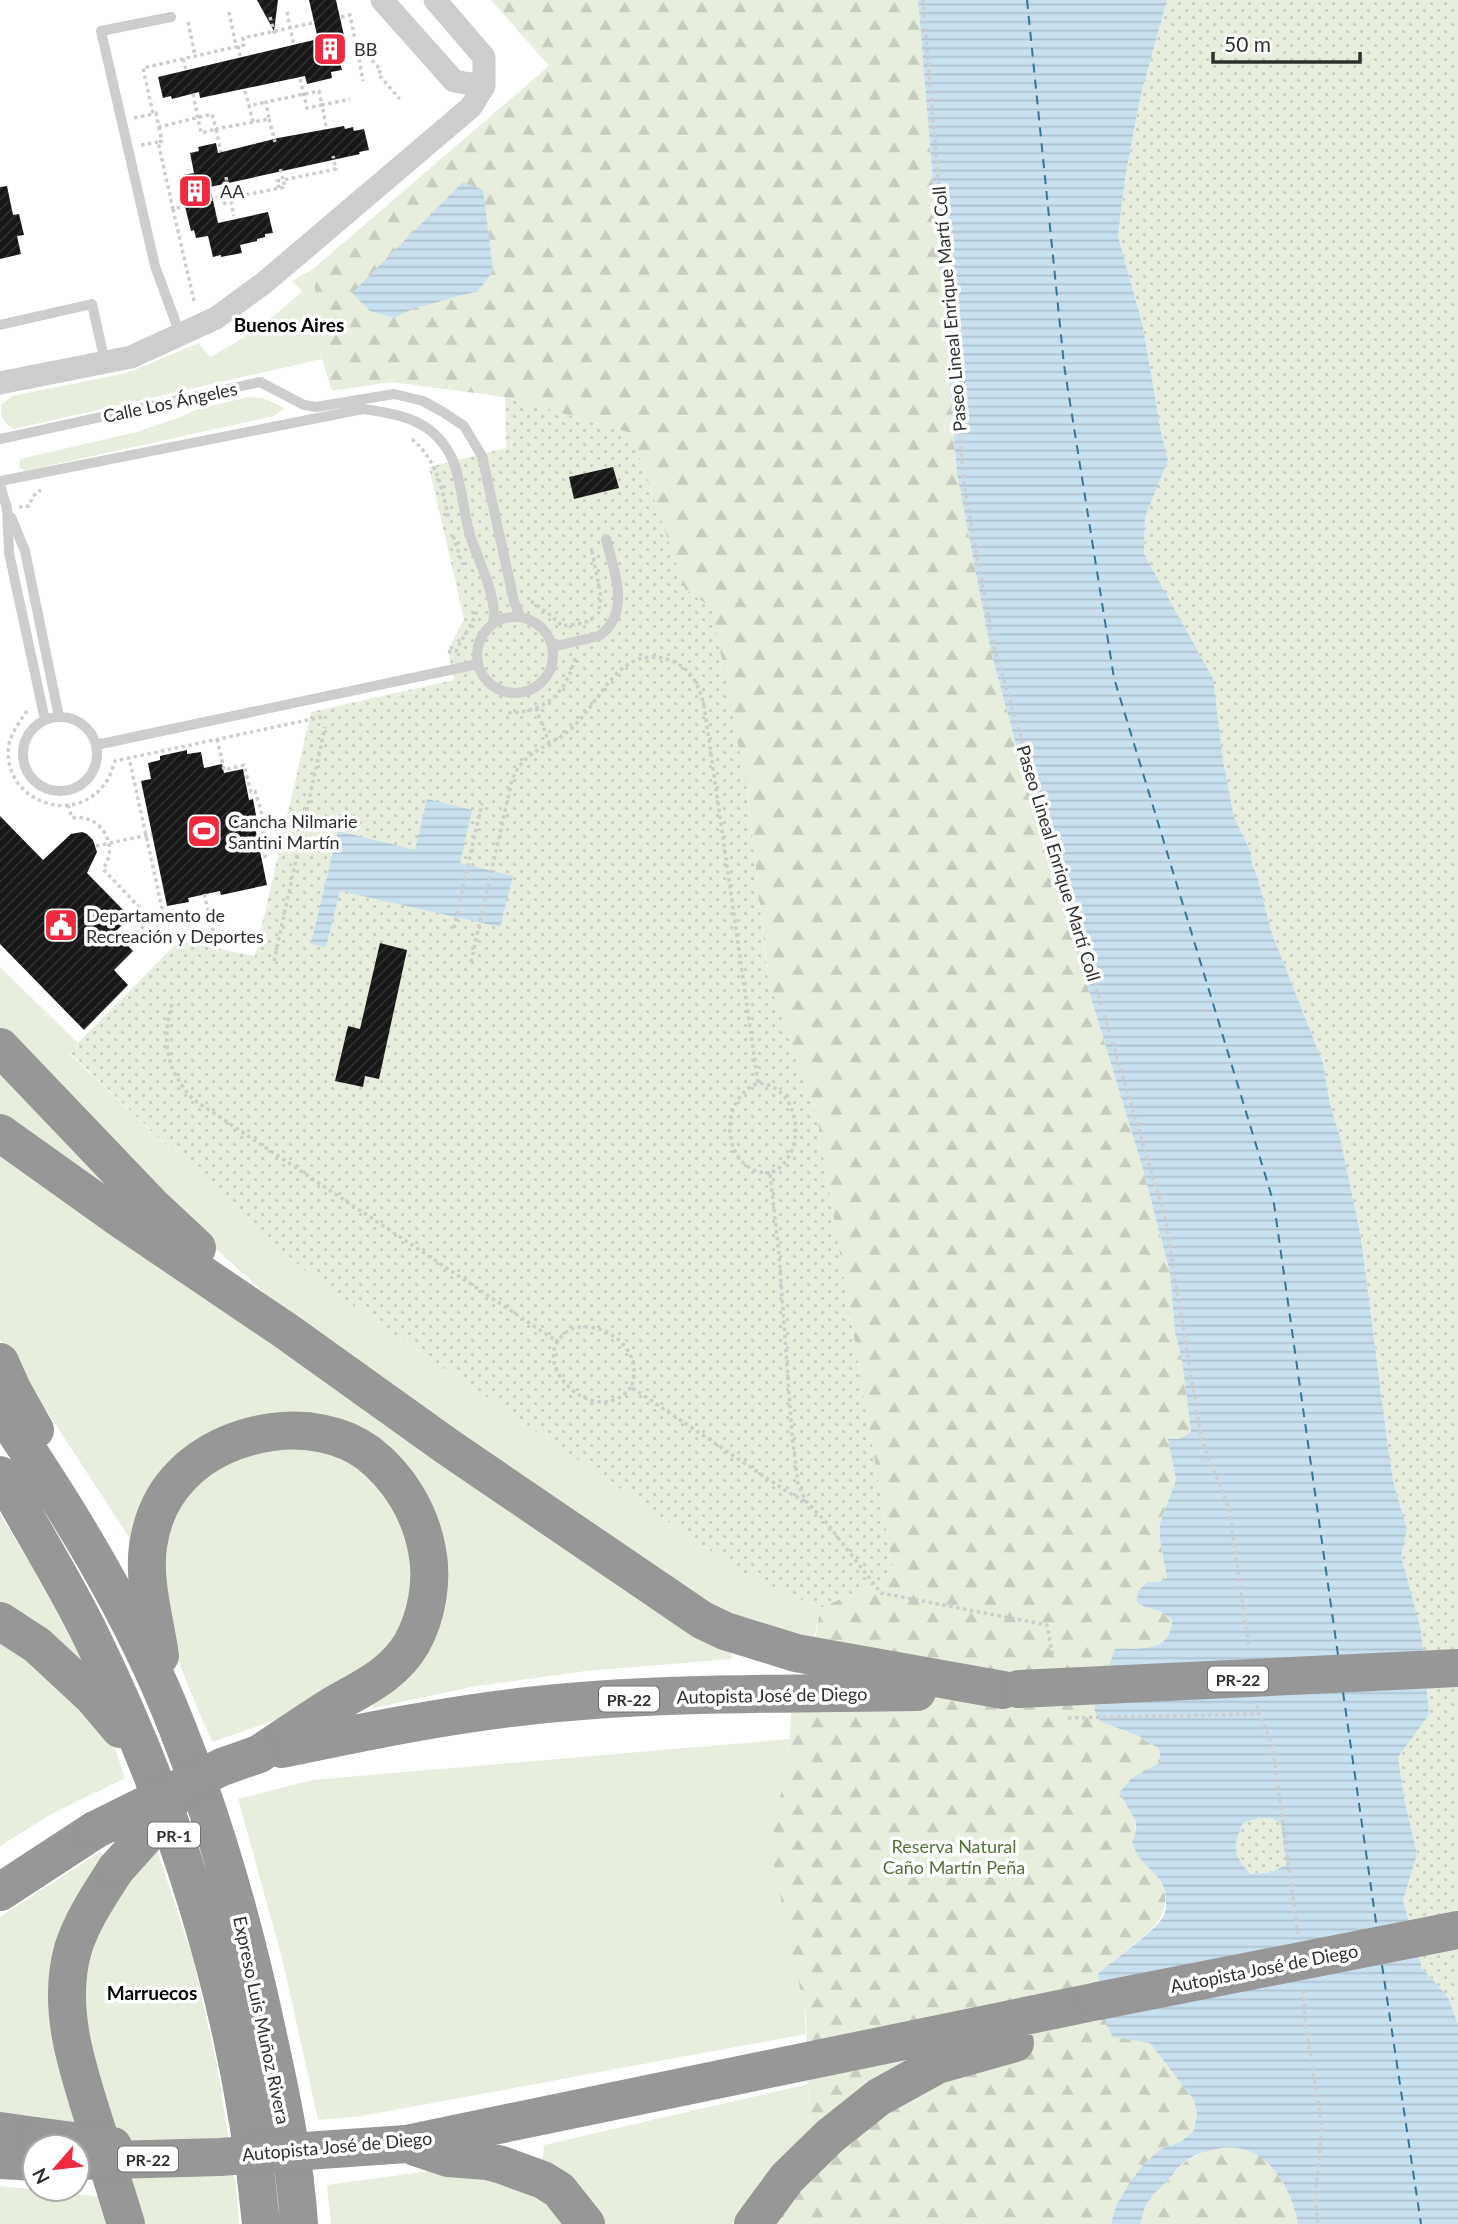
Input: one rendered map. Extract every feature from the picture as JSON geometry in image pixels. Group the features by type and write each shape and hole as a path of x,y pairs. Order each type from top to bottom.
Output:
{"highway":[{"path":"0,1048 152,1206 286,1331"},
{"path":"0,1133 448,1447 702,1620 725,1631 796,1653 1011,1689"},
{"path":"0,1362 12,1389 70,1492 88,1546"},
{"name":"Expreso Luis Muñoz Rivera","path":"0,1409 88,1546 129,1621 177,1727 249,1946 274,2065 301,2220"},
{"path":"156,1677 160,1661 149,1591 148,1548 160,1506 170,1488 183,1474 224,1446 290,1430 322,1433 366,1452 402,1489 419,1521 430,1564 426,1604 412,1643 393,1667 374,1683 330,1707 259,1754"},
{"name":"Expreso Luis Muñoz Rivera","path":"0,1475 91,1636 147,1761 196,1898 230,2024 251,2132 261,2224"},
{"path":"0,1620 37,1644 92,1696 147,1761"},
{"name":"Autopista José de Diego","path":"0,1892 95,1830 222,1767 259,1754 399,1724 529,1706 661,1697 1011,1689 1458,1668"},
{"path":"126,2224 79,2075 71,2038 67,1982 74,1948 85,1919 116,1869 159,1821 180,1788"},
{"name":"Autopista José de Diego","path":"91,2161 220,2157 406,2144 1098,2001 1458,1930"},
{"path":"754,2224 794,2171 830,2136 879,2097 937,2065 1017,2042 1098,2001"},
{"path":"406,2144 448,2158 487,2161 543,2180 559,2190 586,2224"},
{"path":"0,2161 21,2145"},
{"path":"91,2148 220,2157"}],"street":[{"path":"382,0 454,81 484,86"},
{"path":"0,383 131,357 216,318 264,283 471,107 484,86 484,57 435,0"}],"lane":[{"path":"172,17 102,31 155,266 180,334"},
{"path":"0,325 92,304 105,362"},
{"name":"Calle Los Ángeles","path":"0,439 260,382 304,405 316,407 394,394 423,401 464,426 482,456 514,601 520,617"},
{"path":"59,717 25,551 0,483 363,409 393,413 414,419 428,429 442,442 454,463 471,538 495,613 493,623"},
{"path":"7,508 5,554 25,624 46,720"},
{"path":"552,647 599,636 605,632 617,612 619,597 606,539"},
{"path":"5,554 25,551"},
{"path":"520,617 530,619 545,632 552,647 552,663 548,674 534,689 512,694 498,690 483,677 478,664 477,645 485,630 493,623 520,617"},
{"path":"25,624 41,621"},
{"path":"96,745 478,664"},
{"path":"59,717 80,722 90,732 96,745 96,766 84,783 64,791 44,788 28,773 23,753 29,733 46,720 59,717"}],"path":[{"name":"Paseo Lineal Enrique Martí Coll","path":"923,0 964,484 994,647 1165,1217 1202,1442 1229,1508 1251,1659"},
{"path":"229,12 240,56"},
{"path":"287,12 294,46"},
{"path":"341,17 350,15 363,81"},
{"path":"270,17 274,34"},
{"path":"188,22 195,56"},
{"path":"235,40 274,34 312,23"},
{"path":"153,114 143,68 244,45 243,38"},
{"path":"359,59 367,55 381,70 378,74 400,99"},
{"path":"183,59 186,69"},
{"path":"300,79 307,108 350,99"},
{"path":"245,90 253,122"},
{"path":"249,106 319,91 326,126"},
{"path":"193,94 201,132 270,118"},
{"path":"266,102 275,142"},
{"path":"134,118 156,113 162,141 141,145"},
{"path":"159,127 212,114 221,152"},
{"path":"158,142 194,301"},
{"path":"283,180 336,169 333,156"},
{"path":"209,200 221,197 223,204 230,198 285,187 280,168"},
{"path":"226,177 234,216"},
{"path":"173,209 188,205"},
{"path":"405,434 425,450 439,475 450,523"},
{"path":"7,508 29,506 37,492 48,488"},
{"path":"453,535 466,572"},
{"path":"527,596 562,626 590,620 599,611 601,597 590,542"},
{"path":"448,652 456,651 476,616 477,607"},
{"path":"508,713 536,708 558,695 566,684 577,651 572,624"},
{"path":"471,962 515,773 530,754 566,733 577,723 616,673 636,660 653,657 671,661 687,671 698,685 704,705 758,1083"},
{"path":"536,708 549,742"},
{"path":"274,961 325,727"},
{"path":"217,739 224,770 244,765 251,792 255,791 261,810 264,832 259,833 265,860"},
{"path":"126,943 162,908 129,758"},
{"path":"454,928 482,803"},
{"path":"68,805 72,818 81,817 94,822 105,832 109,843 109,858 103,870 175,945"},
{"path":"96,846 152,834"},
{"path":"204,894 218,949"},
{"path":"172,1004 166,1026 166,1046 174,1073 188,1094 202,1107 409,1241 558,1342"},
{"path":"758,1083 770,1086 783,1096 793,1114 795,1124 791,1154 785,1164 770,1173 759,1172 745,1164 734,1147 729,1129 732,1108 737,1100 758,1083"},
{"path":"770,1173 792,1434 798,1484 806,1501 881,1593 1047,1625 1054,1665"},
{"path":"579,1327 597,1328 611,1335 625,1346 634,1362 631,1387 622,1396 608,1402 590,1400 574,1392 558,1373 555,1362 558,1342 570,1330 579,1327"},
{"path":"631,1387 789,1493 806,1501"},
{"path":"1257,1700 1259,1714 1272,1744 1298,1937"},
{"path":"1065,1718 1259,1714"},
{"path":"1303,1989 1306,2028 1322,2127 1315,2200 1318,2224"}],"green space":[{"name":"Reserva Natural Caño Martín Peña","path":"491,0 918,0 957,474 991,652 1031,800 1143,1169 1170,1273 1175,1332 1182,1360 1191,1432 1179,1439 1168,1439 1176,1480 1160,1523 1160,1540 1167,1578 1159,1582 1147,1582 1138,1591 1138,1604 1172,1620 1170,1631 1166,1638 1153,1647 1115,1650 1101,1722 1139,1736 1159,1749 1161,1763 1149,1769 1124,1802 1134,1817 1140,1858 1158,1878 1165,1895 1164,1910 1144,1936 1098,1974 1134,2039 1150,2042 1194,2100 1197,2113 1194,2130 1182,2141 1161,2149 1116,2206 1111,2224 774,2224 811,2175 806,2016 770,1848 788,1759 791,1714 816,1634 820,1608 894,1575 816,1113 768,979 747,791 685,590 635,444 627,432 505,397 391,382 332,391 322,359 313,269 549,66"},
{"path":"1167,0 1458,0 1458,2024 1448,1997 1422,1968 1403,1899 1417,1854 1398,1757 1429,1715 1401,1556 1407,1529 1394,1485 1361,1238 1340,1137 1330,1104 1323,1063 1271,931 1258,878 1252,865 1251,852 1234,817 1223,760 1160,587 1144,554 1145,517 1168,460 1143,327 1118,236 1140,98"},
{"path":"313,269 322,359 14,429 3,420 1,405 12,396 127,373 199,343 210,357 281,310 302,291 292,281"},
{"path":"248,397 263,398 285,408 274,416 25,471 19,467 20,460 24,458 137,432 198,409"},
{"path":"505,397 627,432 635,444 685,589 712,608 747,791 768,979 816,1113 894,1575 820,1608 743,1573 317,1281 217,1194 69,1052 179,941 255,956 311,712 454,680 448,650 464,619 429,467 506,448"},
{"path":"0,967 78,1043 69,1053 217,1194 317,1281 743,1573 820,1608 814,1639 717,1612 499,1464 269,1297 176,1213 0,1029"},
{"path":"0,1063 122,1196 0,1116"},
{"path":"0,1149 643,1596 731,1654 733,1659 586,1671 471,1687 374,1708 369,1697 318,1705 212,1742 175,1649 165,1601 166,1550 186,1494 136,1548 0,1339"},
{"path":"0,1514 32,1567 85,1665 0,1610"},
{"path":"0,1632 103,1722 125,1778 50,1815 0,1846"},
{"path":"789,1739 788,1759 806,2034 362,2116 318,2120 282,1958 238,1799 312,1780"},
{"path":"1259,1818 1274,1819 1281,1823 1286,1865 1271,1872 1250,1874 1237,1855 1236,1844 1243,1823"},
{"path":"155,1844 193,1958 217,2065 237,2194 239,2224 136,2224 79,2001 92,1936"},
{"path":"100,1852 107,1861 85,1899 83,2128 0,2120 0,1917"},
{"path":"808,2084 810,2135 732,2224 331,2224 327,2185 458,2167 522,2181 543,2157 544,2145"},
{"path":"1229,2146 1244,2147 1256,2153 1274,2169 1287,2190 1298,2224 1141,2224 1145,2202 1186,2161 1206,2151"},
{"path":"0,2186 21,2188 21,2203 91,2203 91,2196 105,2197 114,2224 0,2224"}],"water":[{"path":"918,0 1167,0 1140,98 1118,236 1143,327 1168,460 1145,517 1144,554 1213,679 1223,760 1234,817 1251,852 1252,865 1258,878 1271,931 1323,1063 1361,1238 1394,1485 1407,1529 1401,1556 1421,1631 1429,1715 1398,1757 1417,1854 1403,1900 1422,1968 1448,1997 1458,2024 1458,2224 1298,2224 1289,2194 1272,2168 1248,2151 1234,2148 1205,2152 1184,2162 1150,2199 1141,2224 1111,2224 1116,2206 1130,2182 1161,2149 1182,2141 1194,2130 1197,2113 1194,2100 1150,2043 1113,2037 1107,2026 1098,1974 1153,1929 1160,1922 1166,1907 1161,1882 1134,1848 1132,1842 1135,1822 1120,1792 1132,1778 1161,1762 1159,1749 1139,1736 1101,1722 1094,1709 1115,1649 1153,1646 1166,1638 1170,1631 1172,1620 1159,1611 1137,1603 1138,1591 1147,1582 1159,1582 1167,1578 1160,1540 1160,1523 1176,1480 1168,1439 1179,1439 1191,1432 1182,1360 1175,1332 1170,1273 1143,1169 1031,800 991,652 957,474","holes":["1259,1818 1274,1819 1281,1824 1286,1865 1271,1872 1250,1874 1236,1850 1243,1823"]},
{"path":"463,182 483,190 493,271 478,291 412,309 394,318 370,311 352,293"},
{"path":"427,799 472,810 460,863 513,876 500,927 340,891 326,947 311,944 338,831 415,850"}],"building":[{"path":"257,0 278,0 274,31"},
{"name":"BB","path":"309,0 336,0 345,40 341,41 343,48 337,50 342,70 331,72 332,78 307,84 305,76 200,98 199,92 172,99 171,96 163,98 158,77 318,39"},
{"name":"AA","path":"344,126 345,129 353,127 354,131 364,129 369,150 210,187 218,223 268,212 273,233 240,245 242,253 221,257 213,257 208,236 196,238 194,230 191,231 181,184 185,183 183,175 194,173 190,153 199,151 198,147 216,143 218,153"},
{"path":"7,186 13,215 19,214 24,235 17,236 21,254 0,259 0,187"},
{"path":"613,467 619,488 574,499 569,477"},
{"name":"Cancha Nilmarie Santini Martín","path":"187,750 187,754 201,752 204,768 222,764 224,773 243,769 249,800 253,799 258,826 255,827 267,885 221,895 220,891 188,898 189,902 167,906 141,781 151,779 148,763 160,760 160,756"},
{"name":"Departamento de Recreación y Deportes","path":"0,816 43,860 71,834 87,834 93,840 97,852 87,873 130,917 115,932 133,951 114,970 128,985 84,1030 0,944"},
{"path":"380,943 407,950 379,1079 365,1076 363,1087 335,1081 348,1026 360,1029"}],"ferry route":[{"path":"1027,0 1064,365 1114,678 1274,1204 1338,1655"},
{"path":"1343,1692 1377,1929"},
{"path":"1382,1965 1421,2224"}],"place":[{"name":"BB","path":"330,49"},
{"name":"AA","path":"195,191"},
{"name":"Cancha Nilmarie Santini Martín","path":"204,831"},
{"name":"Departamento de Recreación y Deportes","path":"61,925"}],"district":[{"name":"Buenos Aires","path":"289,324"},
{"name":"Marruecos","path":"152,1992"}]}
